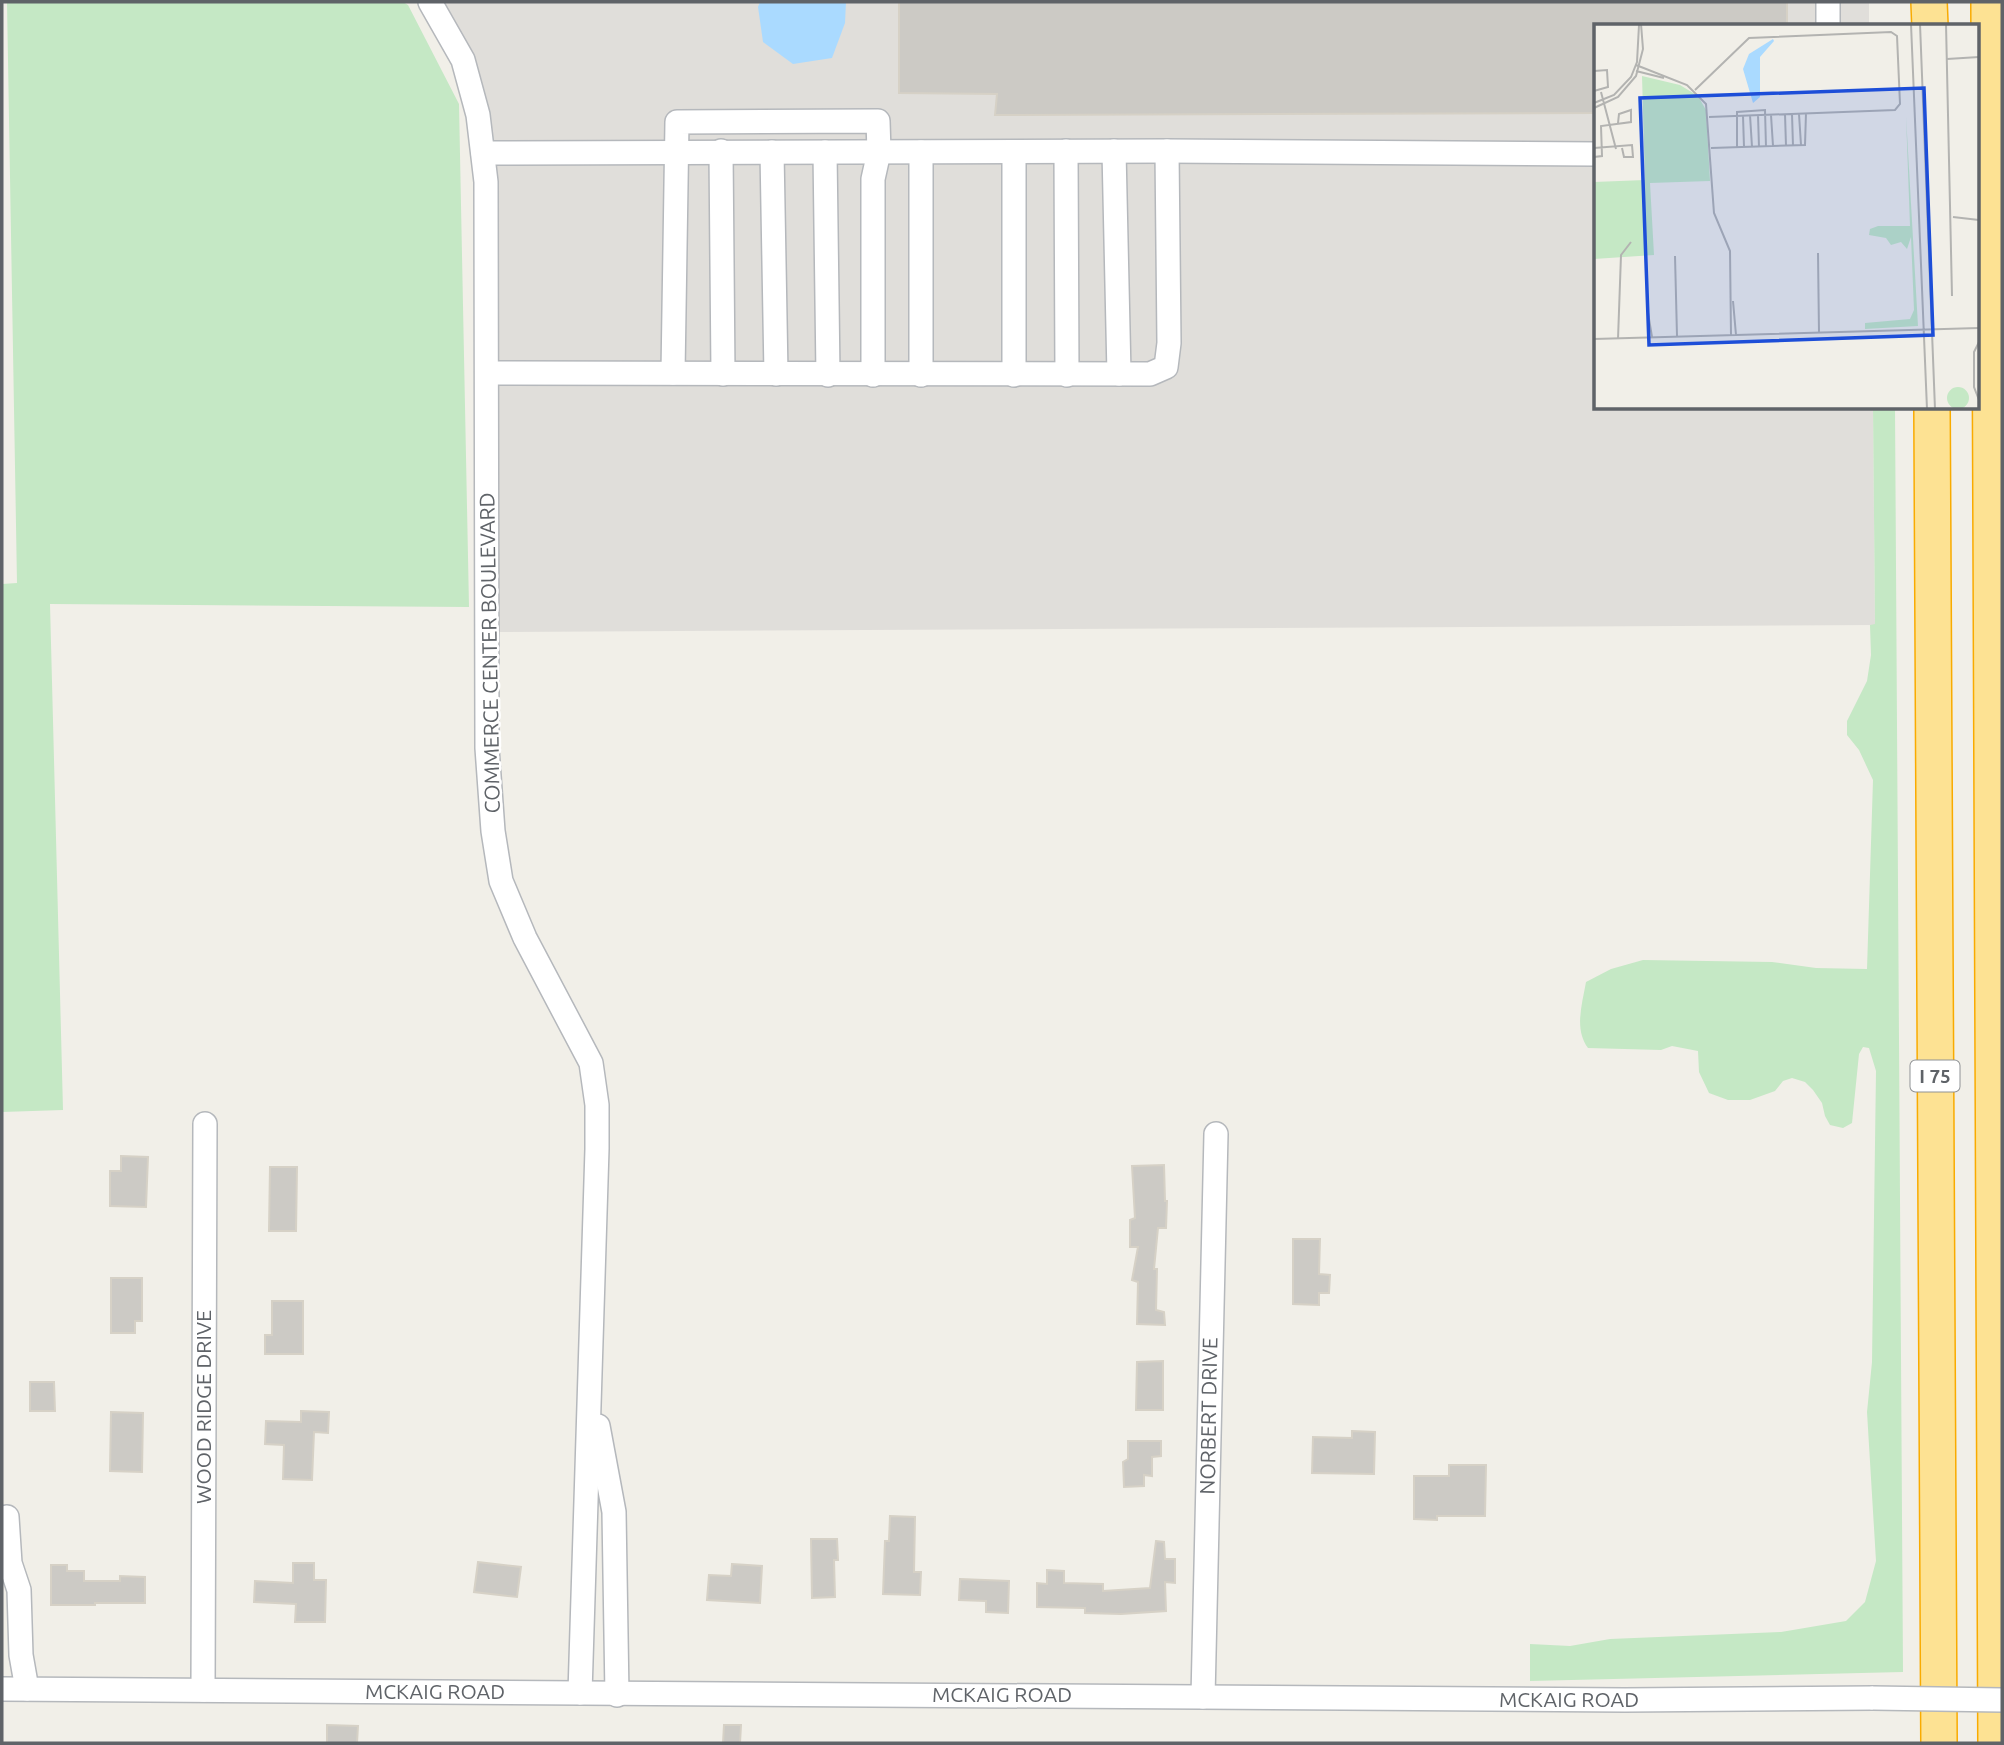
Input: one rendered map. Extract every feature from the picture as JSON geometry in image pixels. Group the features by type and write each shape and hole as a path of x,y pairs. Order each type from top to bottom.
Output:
{"highway":[{"path":"1929,2 1930,24"},
{"path":"1989,2 1996,1743"},
{"name":"I 75","path":"1932,410 1939,1743"}],"street":[{"name":"COMMERCE CENTER BOULEVARD","path":"430,2 463,60 478,114 486,182 487,748 493,831 501,881 525,938 591,1063 597,1105 580,1693"},
{"path":"1828,2 1828,24"},
{"path":"673,373 677,122 878,121 879,152 873,179 873,375"},
{"path":"722,151 723,374"},
{"path":"1066,151 1067,374"},
{"path":"1114,151 1119,374"},
{"path":"483,153 1167,151 1594,154"},
{"path":"487,373 1150,374 1166,367 1169,343 1167,151"},
{"path":"772,152 776,374"},
{"path":"825,152 828,375"},
{"path":"921,152 921,375"},
{"path":"1014,152 1014,374"},
{"name":"WOOD RIDGE DRIVE","path":"203,1689 205,1124"},
{"name":"NORBERT DRIVE","path":"1203,1697 1216,1134"},
{"name":"COMMERCE CENTER BOULEVARD","path":"590,1378 614,1512 617,1695"},
{"path":"7,1517 10,1563 19,1590 21,1654 27,1689"},
{"name":"MCKAIG ROAD","path":"2,1689 617,1695 2002,1700"}],"shaded area":[{"path":"430,2 1869,2 1869,24 1594,24 1594,410 1873,410 1875,625 487,632 478,115"}],"green space":[{"path":"7,2 403,2 408,5 459,104 469,607 50,604 63,1110 2,1112 2,584 17,583"},
{"path":"1873,410 1895,410 1903,1672 1530,1681 1530,1644 1570,1646 1610,1639 1781,1632 1846,1621 1865,1602 1876,1561 1867,1412 1872,1362 1876,1071 1869,1048 1863,1047 1859,1054 1852,1123 1843,1128 1830,1125 1822,1103 1805,1082 1792,1078 1783,1081 1775,1091 1750,1100 1728,1100 1709,1093 1699,1072 1698,1051 1672,1046 1661,1050 1588,1048 1580,1025 1586,982 1611,969 1643,960 1772,962 1816,968 1867,969 1873,780 1859,750 1847,735 1847,721 1867,681 1871,655 1870,625 1875,624"}],"water":[{"path":"760,2 846,2 845,23 832,58 793,64 763,42 758,7"}],"building":[{"path":"899,2 1787,2 1787,24 1594,24 1594,113 995,115 997,94 899,93"},
{"path":"121,1156 148,1157 146,1207 110,1206 110,1171 121,1171"},
{"path":"1164,1165 1166,1228 1158,1228 1154,1269 1157,1269 1156,1310 1164,1312 1165,1325 1137,1324 1138,1282 1132,1280 1138,1247 1130,1247 1130,1220 1135,1218 1132,1166"},
{"path":"270,1167 297,1167 296,1231 269,1231"},
{"path":"1293,1239 1320,1239 1319,1274 1330,1275 1329,1293 1319,1293 1319,1305 1293,1304"},
{"path":"111,1278 142,1278 142,1321 135,1321 135,1333 111,1333"},
{"path":"272,1301 303,1301 303,1354 265,1354 265,1335 272,1335"},
{"path":"1163,1361 1163,1410 1136,1410 1137,1362"},
{"path":"30,1382 54,1382 55,1411 30,1411"},
{"path":"301,1411 329,1412 328,1433 314,1432 312,1480 283,1479 284,1445 265,1444 266,1421 301,1422"},
{"path":"111,1412 143,1413 142,1472 110,1471"},
{"path":"1352,1431 1375,1432 1374,1474 1312,1473 1313,1437 1352,1438"},
{"path":"1128,1441 1161,1441 1161,1456 1152,1457 1152,1476 1144,1475 1144,1486 1124,1487 1123,1462 1128,1459"},
{"path":"1449,1465 1486,1465 1485,1516 1414,1519 1414,1476 1449,1476"},
{"path":"890,1516 915,1517 914,1572 921,1572 920,1595 883,1594 885,1541 889,1541"},
{"path":"811,1539 837,1539 838,1560 834,1560 835,1597 812,1598"},
{"path":"1156,1541 1164,1542 1165,1559 1175,1559 1175,1583 1165,1582 1166,1611 1085,1613 1085,1608 1037,1607 1037,1583 1047,1584 1047,1570 1064,1571 1064,1583 1103,1584 1103,1591 1150,1588"},
{"path":"478,1562 521,1567 517,1597 474,1592"},
{"path":"293,1563 314,1563 314,1580 326,1580 325,1622 295,1622 296,1604 254,1602 255,1581 293,1583"},
{"path":"732,1564 762,1566 760,1603 707,1600 709,1575 731,1576"},
{"path":"51,1565 67,1565 67,1571 84,1571 84,1581 120,1581 120,1576 145,1577 145,1603 51,1605"},
{"path":"960,1579 1009,1581 1008,1613 986,1612 986,1601 959,1600"},
{"path":"327,1725 358,1726 357,1743 327,1743"},
{"path":"724,1725 741,1725 740,1743 723,1743"}]}
